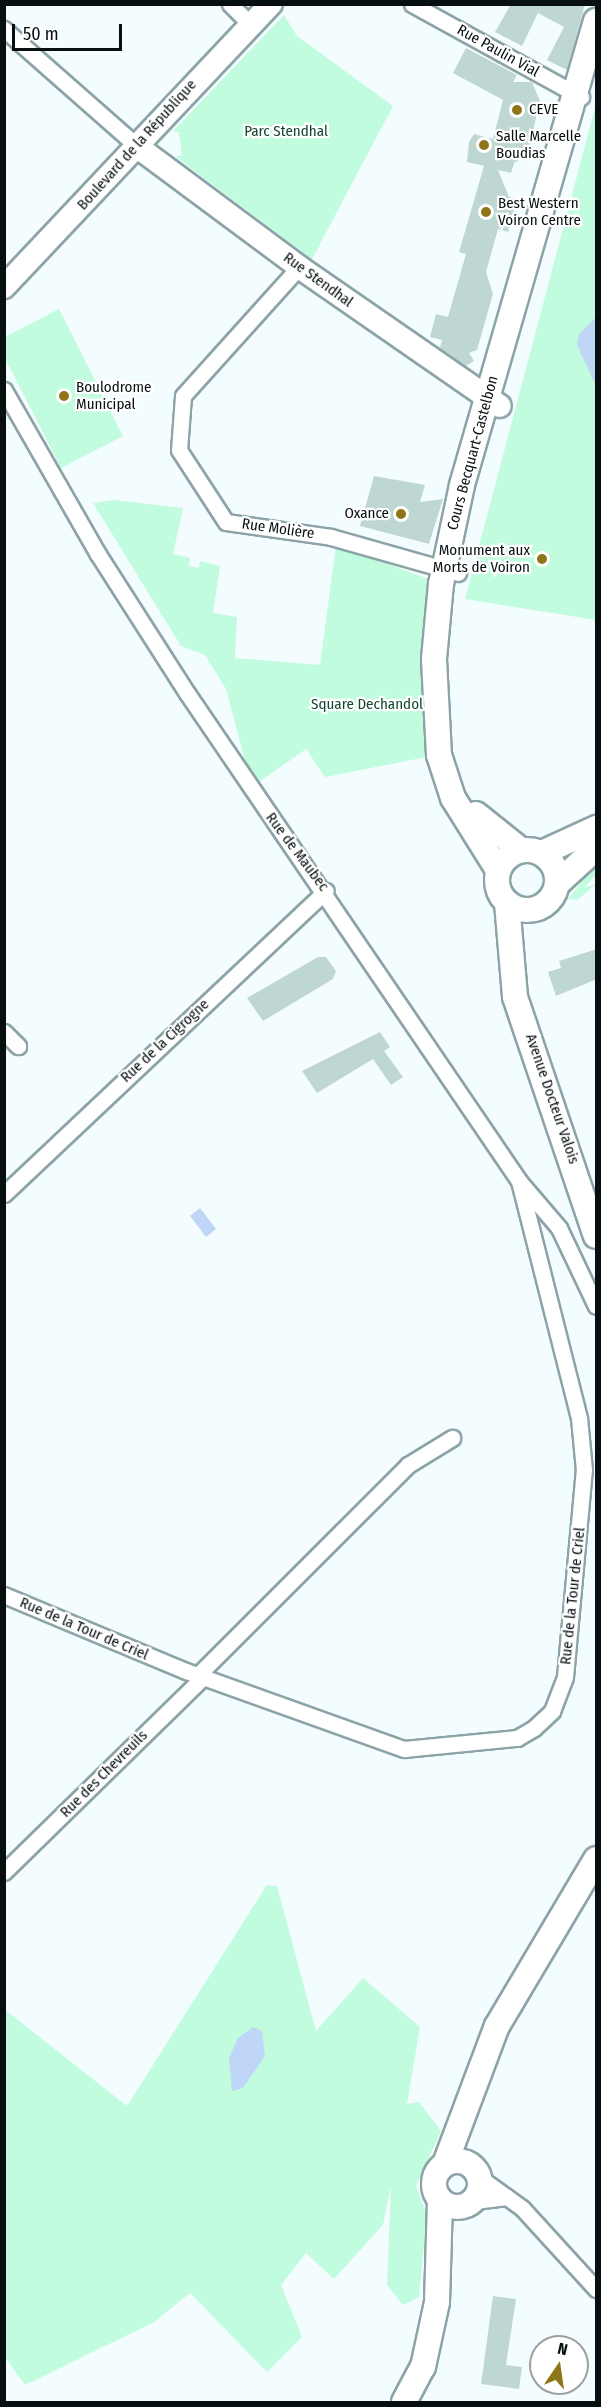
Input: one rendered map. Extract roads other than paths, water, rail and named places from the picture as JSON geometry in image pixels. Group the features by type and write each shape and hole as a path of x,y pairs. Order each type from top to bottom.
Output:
{"main road":[{"name":"Cours Becquart-Castelbon","path":"498,870 453,798 439,754 434,659 451,572 493,403 597,21"},
{"name":"Cours Becquart-Castelbon","path":"451,572 448,685 458,780 477,815 531,851"},
{"path":"539,908 520,910 507,903 500,894 498,870 531,851 597,828"},
{"path":"511,962 539,908 557,884 597,848"},
{"path":"531,851 551,861 557,884"},
{"name":"Avenue Docteur Valois","path":"507,903 515,997 590,1193 597,1236"},
{"path":"404,2403 423,2367 440,2270 440,2201 434,2178 445,2164 497,2026 597,1859"},
{"path":"564,1914 597,1882"},
{"path":"440,2270 469,2204 476,2172 466,2148 468,2101"},
{"path":"445,2164 476,2172"},
{"path":"440,2201 469,2204"}],"street":[{"path":"230,4 249,23"},
{"name":"Boulevard de la République","path":"4,287 139,148 249,23 271,4"},
{"name":"Rue Paulin Vial","path":"412,4 578,96"},
{"path":"4,28 139,148"},
{"name":"Rue Stendhal","path":"139,148 299,267 493,403"},
{"name":"Rue Molière","path":"299,267 183,396 179,450 226,522 331,537 451,572"},
{"name":"Rue de Maubec","path":"4,390 111,574 270,816 326,891 519,1181 559,1228 597,1306"},
{"name":"Rue de la Cigrogne","path":"4,1194 326,891"},
{"path":"4,1032 18,1046"},
{"name":"Rue de la Tour de Criel","path":"4,1595 200,1676 404,1749 517,1738 552,1711 565,1677 573,1630 584,1470 579,1418 519,1181"},
{"path":"200,1676 408,1465 452,1438"},
{"name":"Rue des Chevreuils","path":"4,1872 200,1676"},
{"path":"476,2172 507,2197 597,2289"},
{"path":"469,2204 507,2197"}],"water":[{"path":"596,317 596,386 577,345 579,334"},
{"path":"200,1208 216,1229 206,1237 190,1216"},
{"path":"253,2027 262,2031 265,2056 243,2088 232,2091 229,2058 238,2038"}],"place":[{"name":"CEVE","path":"517,110"},
{"name":"Salle Marcelle Boudias","path":"484,145"},
{"name":"Best Western Voiron Centre","path":"486,212"},
{"name":"Boulodrome Municipal","path":"64,396"},
{"name":"Oxance","path":"401,514"},
{"name":"Monument aux Morts de Voiron","path":"542,559"}],"park label":[{"name":"Parc Stendhal","path":"286,132"},
{"name":"Square Dechandol","path":"367,705"}]}
